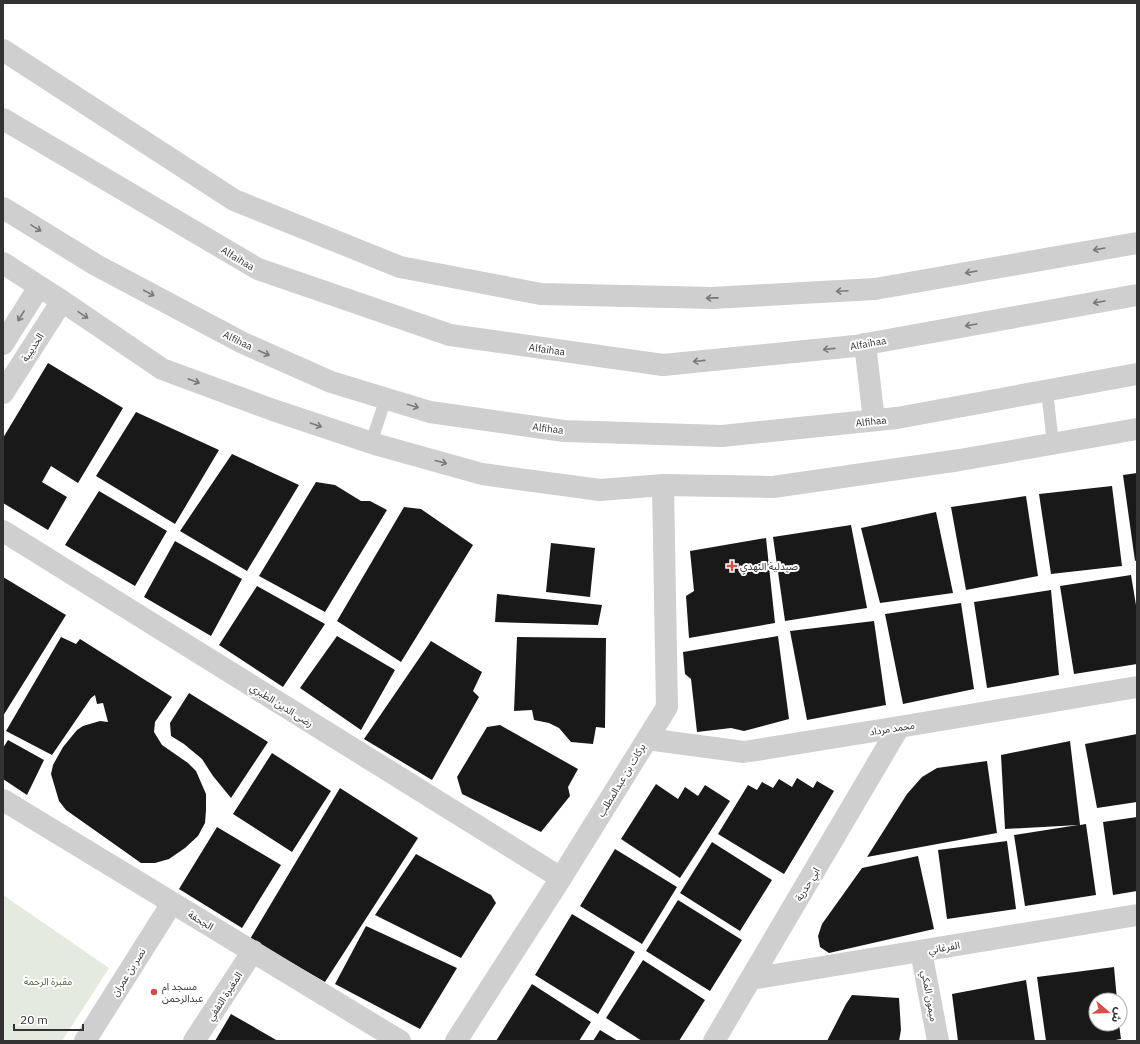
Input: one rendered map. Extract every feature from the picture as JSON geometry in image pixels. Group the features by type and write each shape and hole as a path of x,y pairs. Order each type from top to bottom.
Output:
{"street":[{"path":"3,50 234,200 400,267 541,294 712,298 875,289 1137,243"},
{"name":"Alfaihaa","path":"3,119 258,269 450,335 663,365 856,346 1137,296"},
{"name":"Alfihaa","path":"3,208 96,265 243,343 331,382 430,412 564,431 722,436 897,418 1137,374"},
{"path":"3,264 62,301 162,370 371,443 482,474 600,490 663,485 772,486 960,460 1137,429"},
{"path":"3,344 40,287"},
{"name":"الحديبية","path":"3,393 62,301"},
{"path":"865,344 874,420"},
{"name":"بركات بن عبدالمطلب","path":"456,1041 561,878 667,707 663,485"},
{"name":"رضى الدين الطبري","path":"3,531 561,878"},
{"name":"محمد مرداد","path":"647,739 744,752 1137,687"},
{"name":"ابي حدرية","path":"714,1041 899,727"},
{"name":"الجحفة","path":"3,800 400,1041"},
{"name":"نصر بن عمران","path":"85,1041 172,903"},
{"name":"الفرغاني","path":"751,979 1137,915"},
{"name":"المغيرة الثقفي","path":"194,1041 253,951"},
{"name":"ميمون المكي","path":"921,951 938,1041"}],"lane":[{"path":"1047,391 1053,444"},
{"path":"371,443 386,398"}],"green space":[{"name":"مقبرة الرحمة","path":"3,895 109,968 62,1041 3,1041"}],"building":[{"path":"48,363 123,408 78,483 51,466 42,482 67,497 48,530 3,503 3,438"},
{"path":"136,412 219,450 175,524 96,476"},
{"path":"232,454 299,485 247,571 180,531"},
{"path":"1137,473 1137,560 1135,561 1123,475"},
{"path":"316,482 335,485 361,501 370,501 387,510 325,612 259,576"},
{"path":"1112,486 1122,566 1051,574 1039,494"},
{"path":"99,491 167,531 135,586 65,545"},
{"path":"1026,496 1038,576 966,590 951,507"},
{"path":"404,507 421,509 473,545 401,662 337,621"},
{"path":"936,512 953,593 880,603 861,528"},
{"path":"851,525 867,608 785,621 773,537"},
{"path":"766,538 775,623 689,638 686,596 694,591 690,551"},
{"path":"175,541 242,579 211,636 144,597"},
{"path":"551,543 595,548 590,597 546,592"},
{"path":"1131,575 1137,611 1137,664 1074,674 1060,586"},
{"path":"3,577 66,615 3,716"},
{"path":"257,586 325,624 283,687 219,645"},
{"path":"1051,590 1059,675 987,688 974,602"},
{"path":"497,594 602,605 598,625 495,622"},
{"path":"961,603 974,689 903,704 885,614"},
{"path":"874,621 886,705 807,720 790,631"},
{"path":"337,636 395,670 361,730 300,688"},
{"path":"778,636 789,719 744,731 731,728 697,732 691,679 685,674 683,652"},
{"path":"61,637 76,644 80,639 172,697 155,722 154,732 162,745 188,763 196,771 206,794 206,810 205,823 198,836 185,848 169,859 155,863 141,863 66,810 59,801 51,774 53,765 63,747 77,730 83,726 100,721 108,722 103,703 97,704 95,695 91,698 52,755 6,731"},
{"path":"517,637 606,638 605,728 596,727 593,744 571,742 559,728 549,723 534,720 532,710 514,711"},
{"path":"431,641 482,672 473,691 479,697 432,780 364,739"},
{"path":"189,693 268,742 231,798 213,776 202,759 184,744 171,736 170,723"},
{"path":"500,725 578,769 568,787 570,796 541,832 462,794 457,777 487,727"},
{"path":"1137,734 1137,802 1097,808 1085,744"},
{"path":"8,740 44,760 27,795 3,779 3,748"},
{"path":"1070,741 1080,825 1086,824 1096,895 1025,906 1014,835 1078,825 1005,829 1001,755"},
{"path":"272,753 331,791 292,852 233,814"},
{"path":"987,761 997,833 867,857 907,794 922,777 937,768"},
{"path":"797,778 813,788 817,781 834,791 784,874 718,834 748,785 757,790 762,782 773,788 779,779 792,787"},
{"path":"656,784 678,799 685,787 698,796 705,785 730,801 680,878 621,839"},
{"path":"340,788 418,838 325,982 250,939"},
{"path":"1137,817 1137,891 1113,895 1103,822"},
{"path":"217,827 281,865 242,928 179,889"},
{"path":"1007,841 1016,909 947,919 938,850"},
{"path":"712,842 772,880 740,931 680,893"},
{"path":"615,849 677,887 642,944 580,906"},
{"path":"416,854 491,895 496,903 461,958 375,915"},
{"path":"918,856 934,929 829,953 820,947 818,936 822,924 862,868"},
{"path":"678,900 742,940 710,991 646,951"},
{"path":"572,914 635,952 598,1014 535,975"},
{"path":"366,926 457,968 420,1029 335,984"},
{"path":"643,960 705,1000 679,1041 642,1041 606,1018"},
{"path":"1114,967 1116,992 1088,992 1088,1032 1120,1032 1121,1039 1110,1041 1046,1041 1037,977"},
{"path":"1026,980 1035,1041 958,1041 952,994"},
{"path":"532,984 591,1022 579,1041 496,1041"},
{"path":"852,995 899,998 901,1030 899,1041 827,1041"},
{"path":"231,1014 278,1041 215,1041"},
{"path":"600,1030 618,1041 593,1041"}],"place":[{"name":"صيدلية النهدي","path":"732,566"},
{"name":"مسجد ام عبدالرحمن","path":"154,992"}]}
